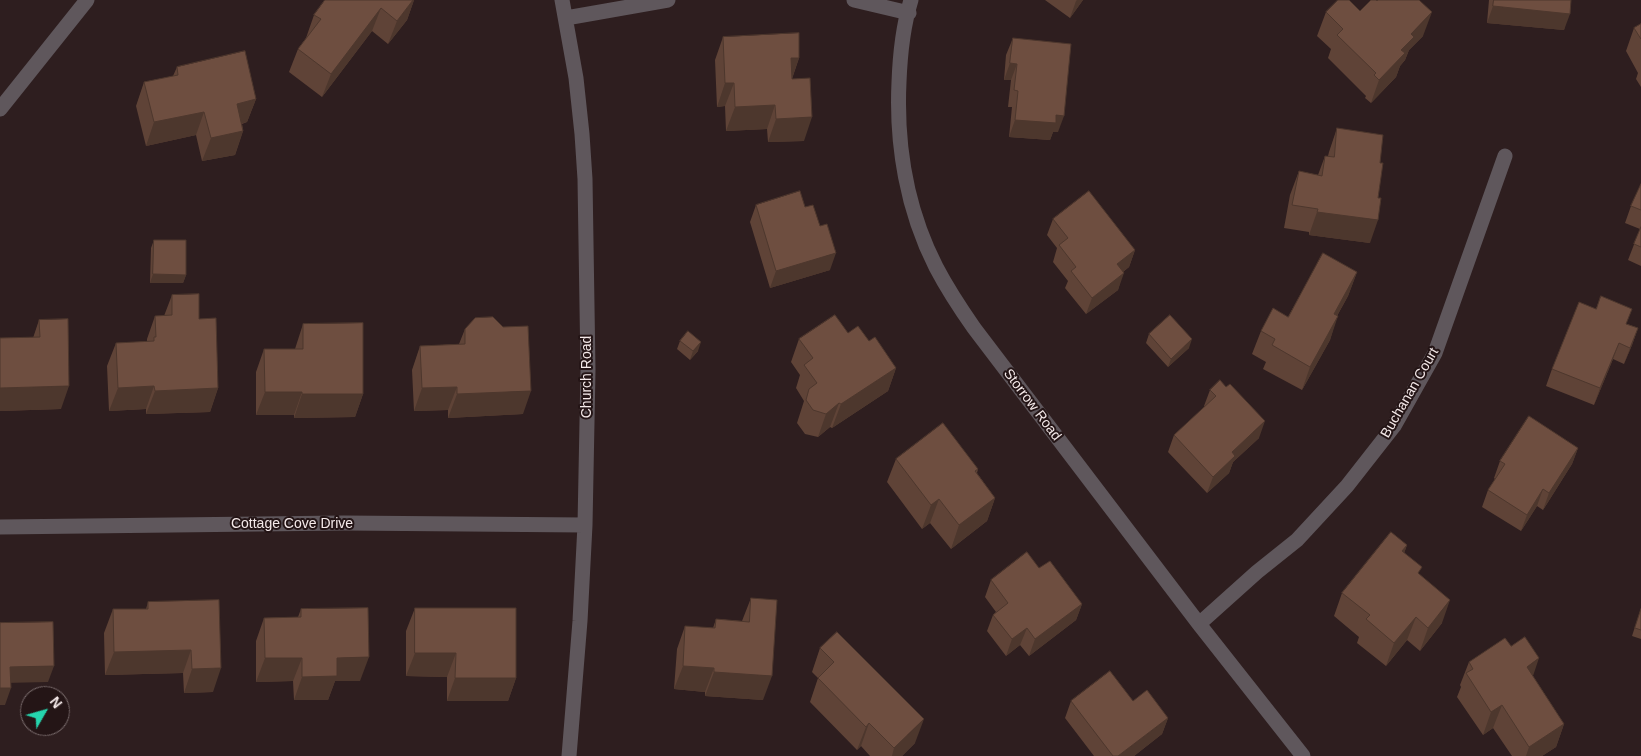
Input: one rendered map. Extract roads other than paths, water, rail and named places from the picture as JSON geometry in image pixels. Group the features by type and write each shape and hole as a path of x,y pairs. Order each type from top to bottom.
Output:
{"street":[{"path":"0,109 87,0"},
{"name":"Church Road","path":"562,0 576,78 585,179 588,370 585,525 580,621 569,756"},
{"path":"566,18 668,0"},
{"path":"854,0 910,6"},
{"name":"Storrow Road","path":"910,6 904,30 900,63 898,112 900,151 904,174 921,231 935,266 952,296 974,328 1199,624 1303,756"},
{"name":"Buchanan Court","path":"1199,624 1297,540 1347,486 1394,426 1435,353 1505,156"},
{"name":"Cottage Cove Drive","path":"0,527 344,523 585,525"}]}
